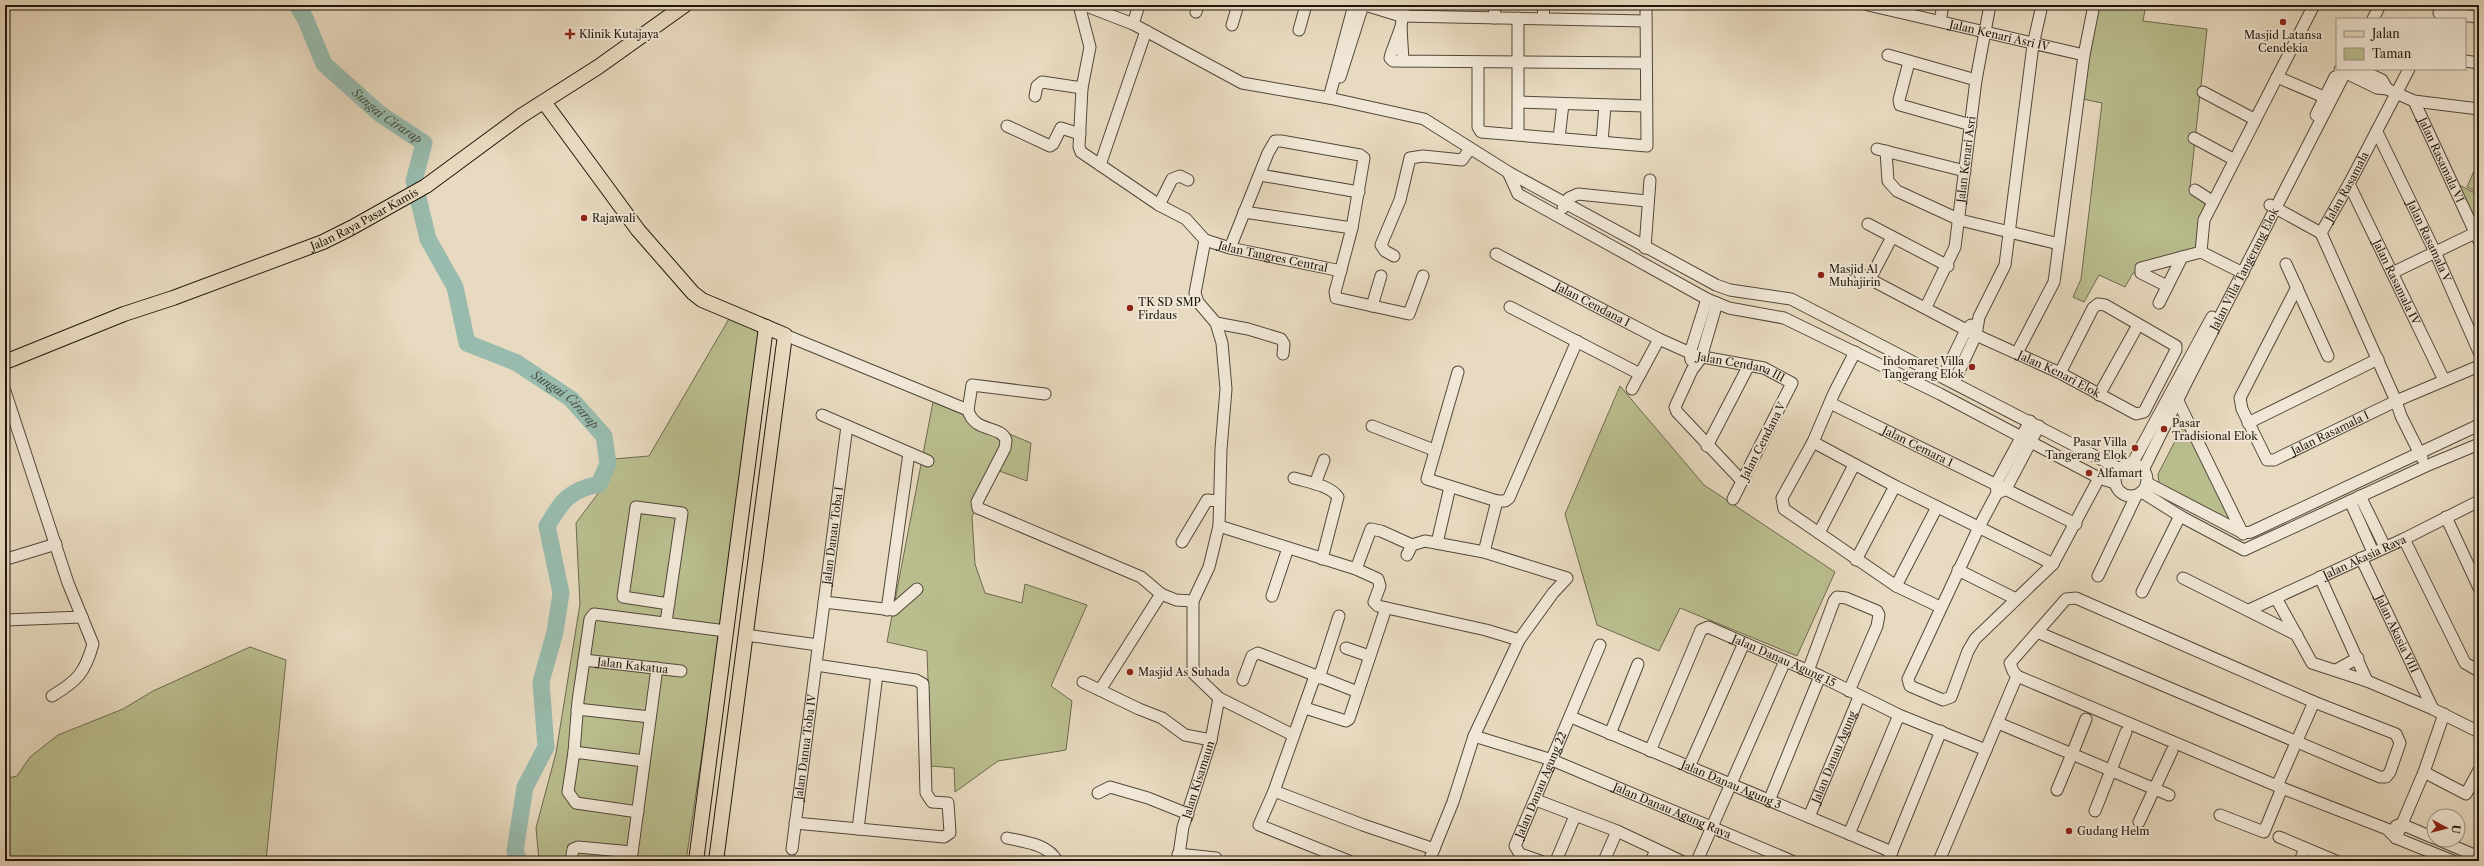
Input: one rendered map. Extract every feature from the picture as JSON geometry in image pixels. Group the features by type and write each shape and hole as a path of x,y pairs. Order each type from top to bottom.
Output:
{"main road":[{"name":"Jalan Raya Pasar Kamis","path":"5,362 124,314 180,296 323,242 404,200 544,102 598,68 685,5"},
{"path":"544,102 638,230 693,294 702,300 785,335 716,861"},
{"path":"696,861 766,328"},
{"path":"729,613 748,616"}],"street":[{"path":"1079,5 1090,47 1082,88 1079,147 1081,152 1159,205 1191,223 1206,240 1195,293 1198,302 1216,323 1222,343 1226,389 1221,449 1219,526 1209,567 1193,601 1193,673 1219,698 1293,735"},
{"path":"1084,5 1132,24 1242,84 1329,98 1424,119 1508,172 1585,212 1642,246 1723,288 1791,299 2120,469"},
{"path":"1132,24 1139,5"},
{"path":"1232,25 1238,5"},
{"path":"1299,30 1306,5"},
{"path":"1329,98 1333,85 1334,74 1354,5"},
{"path":"1333,85 1342,76 1364,5 1401,21 1494,18 1645,21"},
{"path":"1404,5 1401,21 1403,61 1645,63"},
{"path":"1494,18 1495,5"},
{"path":"1543,18 1544,5"},
{"path":"1478,62 1479,130 1518,135 1647,146 1645,106 1646,5"},
{"name":"Jalan Kenari Asri IV","path":"1868,5 1894,8 1983,33 2084,55"},
{"path":"1940,21 1943,5"},
{"name":"Jalan Kenari Asri","path":"1926,307 1948,266 1955,247 1960,220 1976,80 1983,33 1990,5"},
{"path":"1940,394 2005,265 2033,45 2042,5"},
{"path":"2017,353 2054,282 2084,55 2094,5"},
{"path":"2201,252 2204,220 2212,201 2314,5"},
{"path":"2366,18 2372,5"},
{"path":"2374,18 2380,5"},
{"path":"2439,12 2479,17"},
{"path":"1518,18 1520,62 1518,135"},
{"path":"1100,165 1146,31"},
{"path":"1888,55 1976,80"},
{"path":"2466,61 2479,63"},
{"path":"1909,62 1899,100 1900,105 1971,125"},
{"path":"2343,70 2378,88 2387,89 2414,101 2479,109"},
{"name":"Jalan Villa Tangerang Elok","path":"2143,470 2175,396 2343,70"},
{"path":"2360,70 2382,80 2387,89"},
{"name":"Jalan Rasamala","path":"2273,206 2321,233 2349,184 2409,70"},
{"path":"2277,77 2326,102"},
{"path":"1035,96 1036,86 1042,82 1082,88"},
{"path":"2203,92 2254,119"},
{"name":"Jalan Rasamala VI","path":"2414,101 2478,234"},
{"path":"1519,102 1645,106"},
{"path":"1559,138 1563,104"},
{"path":"1602,142 1605,105"},
{"path":"1006,126 1050,146 1053,144 1061,128 1080,134"},
{"name":"Jalan Rasamala V","path":"2376,132 2435,252 2479,352"},
{"path":"2194,138 2234,159"},
{"path":"1230,248 1260,175 1274,143 1277,140 1363,156 1364,161 1359,192 1352,228 1335,292 1336,298 1410,314 1423,276"},
{"path":"1394,256 1384,252 1381,245 1400,200 1410,158 1428,156 1462,160 1470,148"},
{"path":"1965,171 1881,150 1888,181 1897,191 1960,220 2059,244"},
{"path":"1508,172 1518,194 1712,301 1729,308 1784,318 1940,394 2099,478 2115,483 2123,494 2142,490 2243,533 2251,532 2479,425"},
{"path":"1260,175 1359,192"},
{"path":"1159,205 1174,177 1180,176 1188,180"},
{"path":"1632,258 1642,246 1650,180"},
{"name":"Jalan Rasamala IV","path":"2349,184 2444,380"},
{"path":"2195,190 2212,201"},
{"path":"1558,217 1571,197 1578,194 1647,201"},
{"path":"1244,212 1352,228"},
{"path":"1578,228 1585,212"},
{"path":"1868,224 1948,266"},
{"path":"2321,233 2396,401 2401,416 2426,466"},
{"path":"2392,273 2435,252 2478,234"},
{"name":"Jalan Kenari Elok","path":"1892,237 1865,277 1926,307 1971,332 2060,373 2136,414 2140,414 2176,350 2176,346 2138,325"},
{"name":"Jalan Tangres Central","path":"1206,240 1230,248 1341,271"},
{"path":"2167,286 2141,273 2141,268 2201,252 2240,272"},
{"name":"Jalan Cendana I","path":"1496,254 1659,339 1690,353"},
{"path":"2159,303 2182,257"},
{"path":"2286,264 2328,356"},
{"path":"1372,306 1381,276"},
{"path":"2297,287 2242,390 2240,404 2248,422 2378,360"},
{"path":"1784,318 1791,299"},
{"path":"1692,370 1690,353 1712,301"},
{"path":"1712,301 1701,358 1692,370 1675,407 1677,412 1707,446 1742,481"},
{"path":"2060,373 2093,308 2098,304 2138,325 2099,395"},
{"path":"1510,307 1640,374"},
{"path":"1216,323 1248,329 1281,339 1284,344 1283,354"},
{"path":"785,335 968,410"},
{"path":"1632,389 1659,339"},
{"path":"1458,372 1434,450 1427,479 1497,501 1505,501 1509,498 1577,341"},
{"path":"1856,352 1830,403 1813,442 1782,498 1781,504 1784,509 1856,560 1896,586 1940,607"},
{"name":"Jalan Cendana III","path":"1690,353 1701,358 1770,370 1792,383"},
{"name":"Jalan Rasamala I","path":"2248,422 2265,457 2269,461 2274,460 2396,401 2479,366"},
{"path":"1707,446 1748,367"},
{"name":"Jalan Cendana V","path":"1733,499 1792,383"},
{"path":"1045,394 972,385 968,410 970,417 975,423 1002,434 1006,440 1005,448 977,502 978,508 1140,577 1161,594 1176,600 1193,601"},
{"path":"5,391 56,544 93,644 89,659 82,674 70,686 52,696"},
{"path":"2175,396 2243,533 2244,550"},
{"name":"Jalan Villa Tangerang Elok","path":"2132,464 2175,396"},
{"name":"Jalan Cemara 1","path":"1830,403 2000,489 2076,524"},
{"path":"822,416 928,461"},
{"path":"2034,424 1979,527 1940,607 1908,679 1910,686 1945,700 1951,698 1968,651 1975,639 2053,564 2076,524 2099,478"},
{"name":"Jalan Danau Toba I","path":"818,645 847,426"},
{"path":"1372,426 1434,450"},
{"path":"1813,442 1895,486 2053,564"},
{"path":"2244,550 2355,498 2479,444"},
{"path":"887,610 909,453"},
{"path":"1315,484 1324,460"},
{"path":"2098,576 2142,490 2143,470 2132,464 2120,469 2115,483"},
{"path":"1819,533 1854,465"},
{"path":"1294,478 1315,484 1335,493 1338,498 1322,559"},
{"path":"1856,560 1895,486"},
{"path":"1437,543 1450,487"},
{"path":"2142,490 2180,516 2244,550"},
{"path":"2355,498 2385,546"},
{"path":"2355,498 2373,552"},
{"path":"1182,542 1207,500 1219,501"},
{"path":"1484,552 1497,501"},
{"name":"Jalan Akasia Raya","path":"2249,610 2385,546 2404,539 2479,501"},
{"path":"666,622 669,604 682,513 636,506 623,597 669,604"},
{"path":"1896,586 1937,507"},
{"path":"2142,592 2180,516"},
{"path":"2446,517 2479,588"},
{"path":"1219,526 1261,538 1356,570 1380,582 1374,602 1377,605 1486,630 1519,640"},
{"path":"1356,570 1371,529 1381,531 1412,545 1425,541 1484,552 1567,578 1553,593 1519,640 1474,736 1429,861"},
{"path":"2404,539 2465,662 2479,671"},
{"path":"10,558 56,544"},
{"path":"1406,555 1412,545"},
{"path":"1272,596 1288,548"},
{"name":"Jalan Akasia VIII","path":"2361,558 2433,709"},
{"path":"1958,570 2016,599"},
{"path":"2320,577 2358,658 2367,681"},
{"path":"2183,578 2297,635"},
{"path":"824,602 893,610 917,589"},
{"path":"1100,690 1161,594"},
{"name":"Jalan Danau Agung","path":"1808,671 1834,601 1837,597 1846,598 1877,611 1879,615 1877,626 1809,817"},
{"path":"2037,632 2380,777 2386,777 2390,772 2400,743 2396,734 2314,702 2076,598 2066,600 2011,659 2010,667 2017,676 2279,787 2388,829 2396,838 2454,861"},
{"path":"2276,598 2312,663 2367,681 2444,714 2479,732"},
{"path":"1305,708 1346,721 1349,720 1386,608"},
{"path":"638,812 576,803 572,800 568,792 590,619 594,614 666,622 726,631"},
{"path":"5,620 82,616"},
{"path":"1339,616 1317,677 1293,735 1274,791 1259,822 1259,827 1349,861"},
{"name":"Jalan Danau Agung 15","path":"1650,750 1701,630 1712,627 1744,643 1820,676 1899,715 1986,750"},
{"path":"746,635 818,645"},
{"path":"1689,767 1744,643"},
{"name":"Jalan Danua Toba IV","path":"792,849 818,645"},
{"name":"Jalan Danau Agung 22","path":"1540,861 1520,854 1515,846 1536,800 1600,645"},
{"path":"1346,648 1369,656"},
{"path":"1244,680 1252,656 1258,653 1358,692"},
{"path":"2336,670 2358,658"},
{"name":"Jalan Kakatua","path":"584,660 681,671"},
{"path":"1697,861 1785,661"},
{"path":"1610,734 1638,664"},
{"path":"795,823 944,838 950,834 948,803 932,802 926,793 924,687 921,682 877,674 816,666"},
{"path":"571,861 573,849 578,847 632,857 657,668"},
{"path":"858,829 877,674"},
{"path":"1769,800 1820,676"},
{"path":"1939,861 2017,676"},
{"path":"1083,682 1169,722 1185,735 1211,740"},
{"name":"Jalan Kisamaun","path":"1178,857 1188,814 1211,740 1219,698"},
{"path":"2220,815 2264,832 2296,742 2314,702"},
{"path":"578,709 650,718"},
{"path":"2396,838 2424,772 2444,714"},
{"path":"1849,834 1899,715"},
{"name":"Jalan Danau Agung 3","path":"1570,717 1849,834 1890,857"},
{"path":"2057,790 2086,719"},
{"path":"1998,723 2111,772 2169,795"},
{"path":"1890,857 1941,731"},
{"path":"2095,811 2126,732"},
{"name":"Jalan Danau Agung Raya","path":"1474,736 1552,760 1792,861"},
{"path":"2139,822 2172,751"},
{"path":"574,752 644,761"},
{"path":"2424,772 2466,794 2479,770"},
{"path":"1098,793 1110,787 1148,798 1188,814"},
{"path":"1274,791 1363,825 1434,849"},
{"path":"1536,800 1617,831 1681,861"},
{"path":"1556,861 1575,816"},
{"path":"2388,829 2401,824 2426,835"},
{"path":"1604,861 1617,831"},
{"path":"2279,837 2336,861"},
{"path":"1007,838 1038,845 1052,852 1057,861"},
{"path":"2300,861 2305,848"},
{"path":"2458,848 2479,857"},
{"path":"1651,861 1656,850"},
{"path":"1178,857 1216,858"}],"green space":[{"path":"2094,5 2146,5 2143,21 2207,29 2190,187 2212,201 2201,252 2141,273 2133,273 2125,287 2099,275 2084,302 2073,297 2081,279 2102,103 2078,98"},
{"path":"2474,171 2479,174 2479,193 2467,187"},
{"path":"2459,185 2479,195 2479,220 2473,220"},
{"path":"730,317 765,331 686,861 539,861 536,828 556,753 580,604 576,523 611,476 613,459 649,456"},
{"path":"1620,386 1704,485 1835,572 1797,656 1680,608 1659,651 1597,625 1565,514"},
{"path":"933,402 1031,443 1027,481 991,468 972,517 975,564 985,593 1022,603 1025,584 1087,605 1051,686 1072,701 1066,750 998,761 955,792 954,768 931,766 927,651 887,642"},
{"path":"2187,418 2243,533 2159,483 2158,474"},
{"path":"250,647 286,660 266,861 5,861 5,779 17,776 30,757 58,735 123,709 153,691"}],"waterway":[{"name":"Sungai Cirarap","path":"297,5 305,18 324,64 380,114 424,143 414,181 428,239 455,287 467,343 517,363 571,399 604,436 608,464 599,484 580,490 567,498 547,526 561,593 555,632 541,682 546,747 525,787 515,851 519,861"}],"place":[{"name":"Masjid Latansa Cendekia","path":"2283,22"},
{"name":"Klinik Kutajaya","path":"570,34"},
{"name":"Rajawali","path":"584,218"},
{"name":"Masjid Al Muhajirin","path":"1821,275"},
{"name":"TK SD SMP Firdaus","path":"1130,308"},
{"name":"Indomaret Villa Tangerang Elok","path":"1972,367"},
{"name":"Pasar Tradisional Elok","path":"2164,429"},
{"name":"Pasar Villa Tangerang Elok","path":"2135,448"},
{"name":"Alfamart","path":"2089,473"},
{"name":"Masjid As Suhada","path":"1130,672"},
{"name":"Gudang Helm","path":"2069,831"}]}
